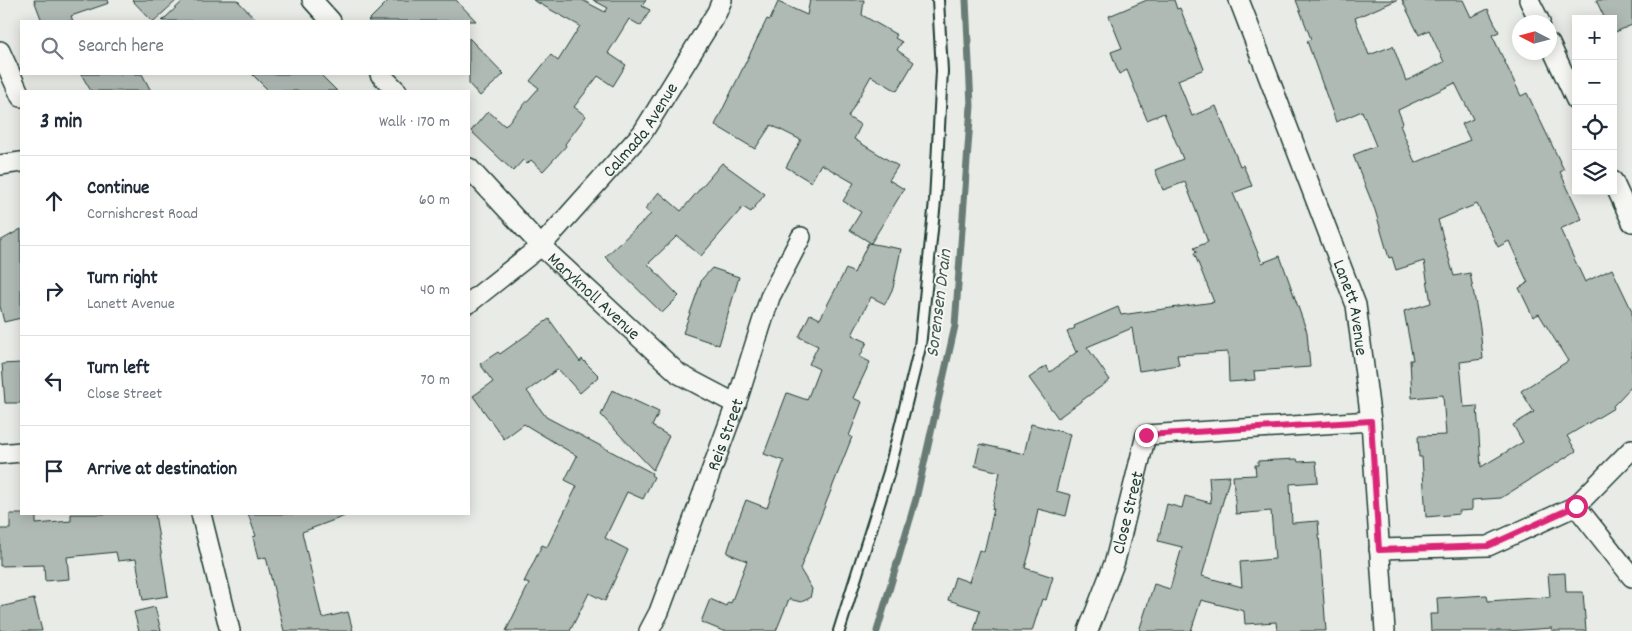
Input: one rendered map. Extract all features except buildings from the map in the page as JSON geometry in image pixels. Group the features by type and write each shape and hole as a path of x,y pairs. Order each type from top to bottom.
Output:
{"street":[{"path":"312,0 330,20"},
{"name":"Calmada Avenue","path":"470,302 542,246 643,132 717,12 722,0"},
{"name":"Lanett Avenue","path":"1239,0 1356,305 1371,421 1385,631"},
{"path":"1529,0 1536,15"},
{"path":"0,51 20,95"},
{"path":"1557,59 1572,91"},
{"path":"381,75 396,90"},
{"path":"0,165 20,162"},
{"name":"Maryknoll Avenue","path":"470,169 542,246 678,374 736,404"},
{"path":"1617,190 1632,222"},
{"name":"Reis Street","path":"649,631 659,612 736,404 770,297 801,236"},
{"name":"Close Street","path":"1088,631 1115,561 1146,435 1371,421"},
{"path":"1379,550 1488,546 1576,506 1632,449"},
{"path":"0,454 20,452"},
{"path":"1576,506 1632,577"},
{"path":"201,515 230,631"}],"lane":[{"path":"839,631 889,472 920,347 936,201 942,71 938,0"}],"waterway":[{"name":"Sorensen Drain","path":"877,631 916,499 955,326 971,106 966,0"}],"route":[{"path":"1146,435 1371,421 1379,550 1488,546 1576,506"}]}
